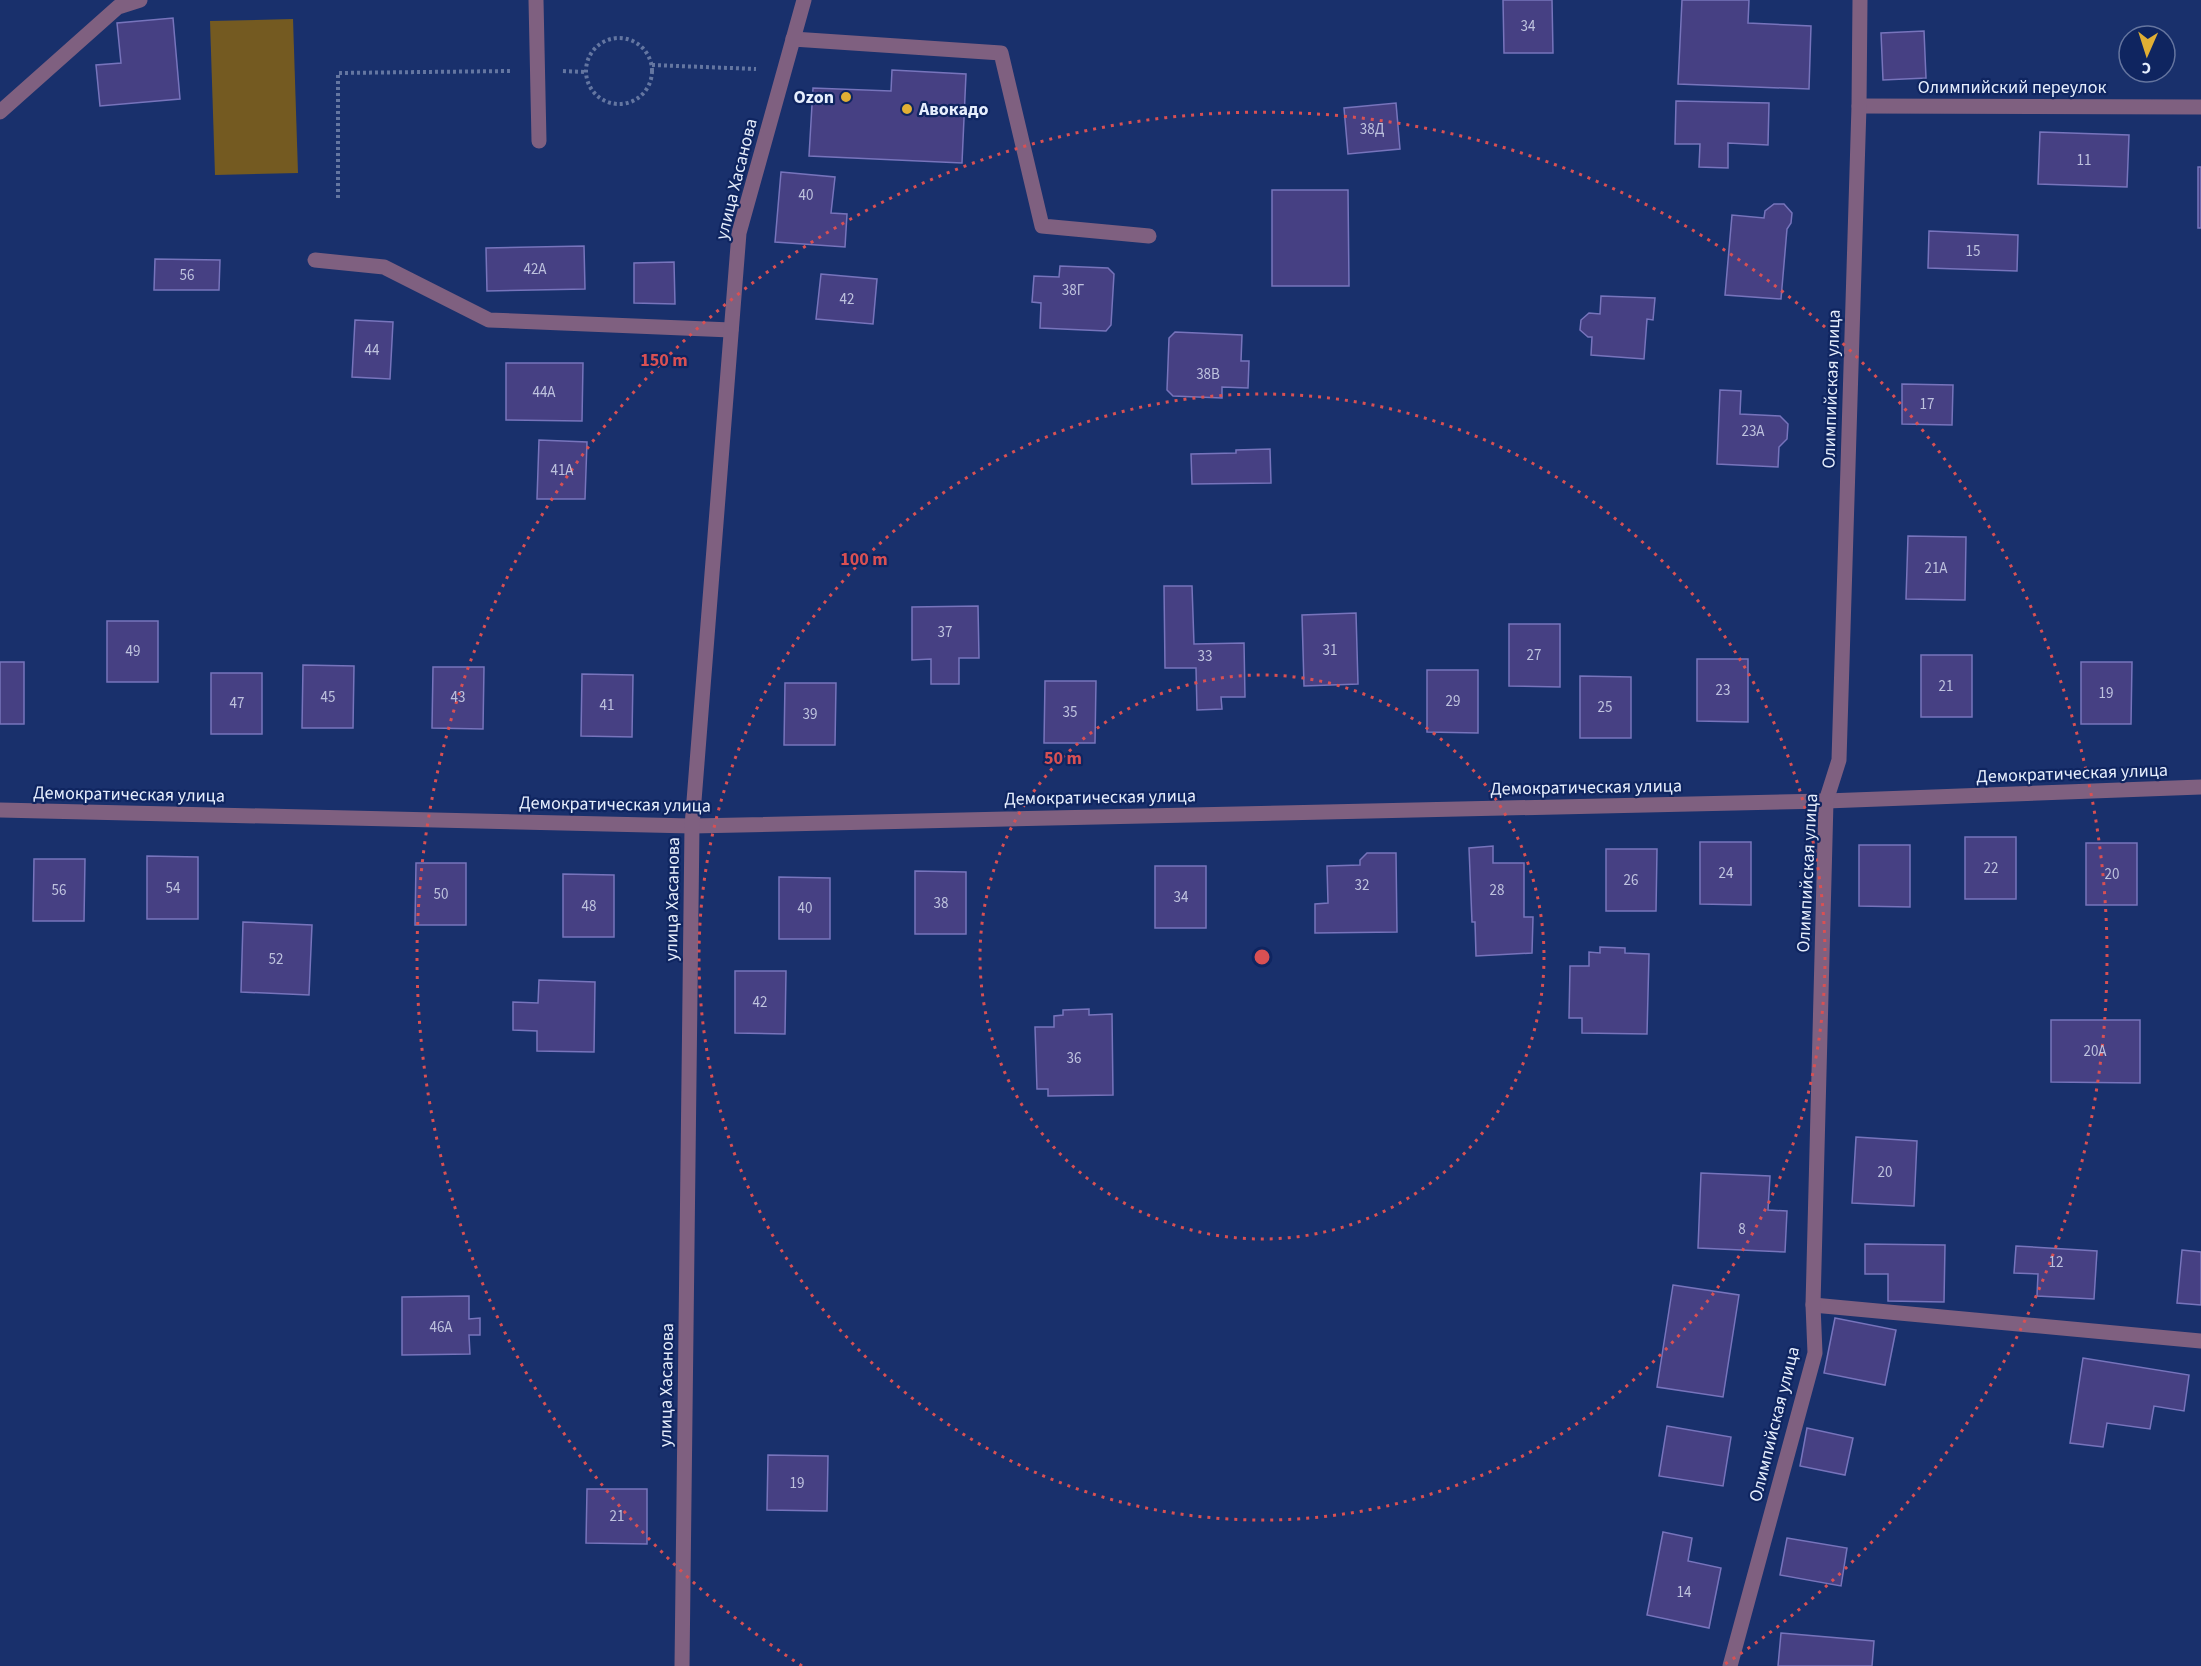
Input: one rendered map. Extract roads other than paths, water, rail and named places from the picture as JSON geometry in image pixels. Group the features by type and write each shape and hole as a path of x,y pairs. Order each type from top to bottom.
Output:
{"street":[{"path":"0,112 118,8 140,0"},
{"path":"536,0 539,141"},
{"name":"улица Хасанова","path":"682,1666 692,826 739,233 804,0"},
{"name":"Олимпийская улица","path":"1730,1666 1815,1353 1813,1305 1826,801 1839,760 1860,106 1860,0"},
{"path":"793,39 1001,52 1042,226 1149,236"},
{"name":"Олимпийский переулок","path":"1860,106 2201,107"},
{"path":"315,260 384,267 489,320 731,330"},
{"name":"Демократическая улица","path":"0,810 692,826 1826,801 2201,787"},
{"path":"1813,1305 2201,1341"}],"place":[{"name":"Ozon","path":"846,97"},
{"name":"Авокадо","path":"907,109"}]}
